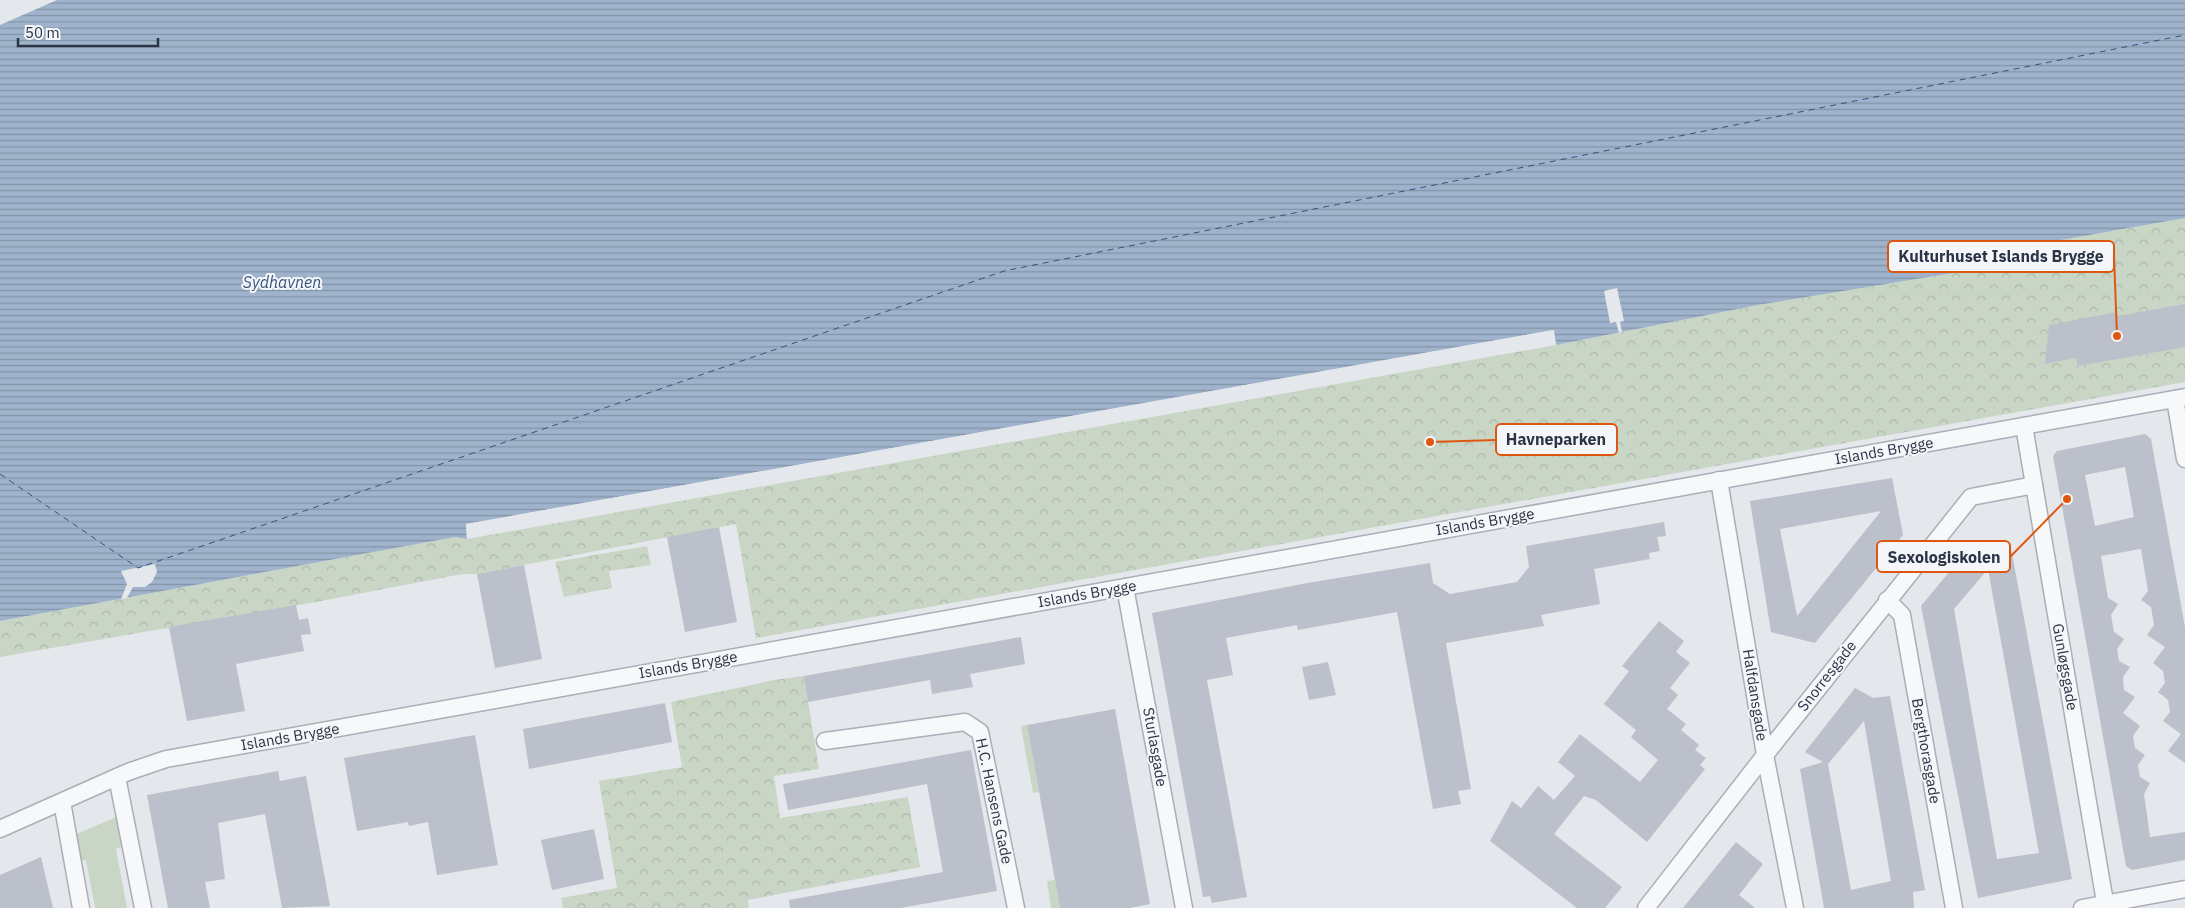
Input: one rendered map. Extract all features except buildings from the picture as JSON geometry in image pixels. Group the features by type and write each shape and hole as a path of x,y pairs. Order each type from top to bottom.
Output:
{"street":[{"name":"Islands Brygge","path":"0,829 140,767 175,757 2180,398"},
{"path":"2180,398 2185,459"},
{"name":"Gunløgsgade","path":"2024,426 2106,906"},
{"name":"Halfdansgade","path":"1719,480 1765,755 1795,908"},
{"name":"Snorresgade","path":"1646,908 1887,600 1971,497 2034,485"},
{"name":"Sturlasgade","path":"1125,587 1184,908"},
{"name":"Bergthorasgade","path":"1887,600 1902,615 1954,908"},
{"name":"H.C. Hansens Gade","path":"825,741 965,722 980,732 1016,908"},
{"path":"117,777 143,908"},
{"path":"62,802 81,908"},
{"path":"2082,908 2106,906 2185,889"}],"green space":[{"path":"2185,218 2185,382 756,638 736,524 477,574 462,574 316,602 0,657 0,621 455,537 467,539 1556,345 1758,305 2045,258 2050,242"},
{"path":"647,546 651,565 609,571 612,588 564,597 555,562"},
{"path":"804,676 819,769 774,776 780,818 908,797 920,867 748,900 749,908 563,908 561,898 617,888 599,781 682,767 671,702 774,680"},
{"path":"1027,725 1039,792 1033,793 1021,726"},
{"path":"116,817 121,847 116,849 127,908 95,908 86,860 80,861 77,834"},
{"path":"1055,880 1060,908 1051,908 1047,881"}],"water":[{"name":"Sydhavnen","path":"57,0 2185,0 2185,218 2050,242 2045,258 1758,305 1556,345 1553,330 466,524 467,539 455,537 0,621 0,25"}],"pier":[{"path":"1617,288 1624,321 1620,322 1622,332 1619,333 1616,322 1610,323 1604,291"},
{"path":"1554,330 1556,345 1554,345 1552,332 468,526 470,538 467,539 466,524"},
{"path":"155,564 157,572 152,582 145,587 133,587 127,598 121,599 127,584 121,571"}],"ferry route":[{"path":"0,474 138,568 1004,271 2185,35"}],"place":[{"name":"Kulturhuset Islands Brygge","path":"2117,336"},
{"name":"Havneparken","path":"1430,442"},
{"name":"Sexologiskolen","path":"2067,499"}]}
